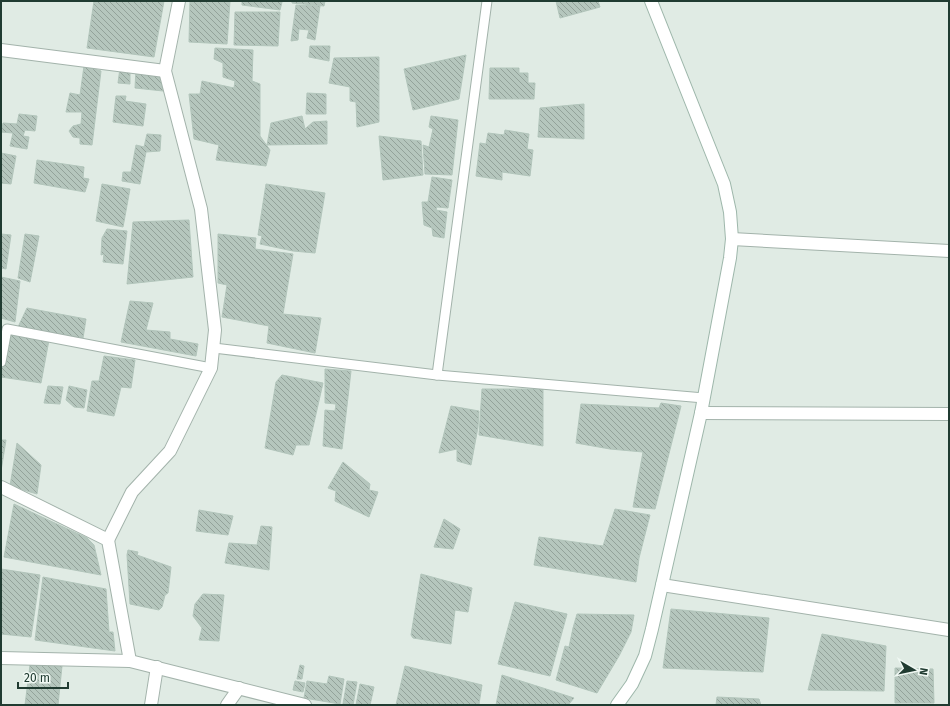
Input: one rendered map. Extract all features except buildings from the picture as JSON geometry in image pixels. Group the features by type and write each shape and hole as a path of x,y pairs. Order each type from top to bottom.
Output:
{"street":[{"path":"130,661 108,540 132,492 170,451 211,368 216,330 202,209 165,70 179,1"},
{"path":"617,705 632,684 645,656 701,413 730,258 732,240 730,212 724,184 651,1"},
{"path":"1,50 165,70"},
{"path":"732,240 949,250"},
{"path":"701,413 949,414"},
{"path":"1,486 108,540"},
{"path":"662,585 949,630"},
{"path":"1,658 130,661 305,705"},
{"path":"150,705 157,667"},
{"path":"227,705 239,688"}],"lane":[{"path":"437,375 487,1"},
{"path":"1,362 7,329 211,368"},
{"path":"214,348 437,375 704,398"}]}
